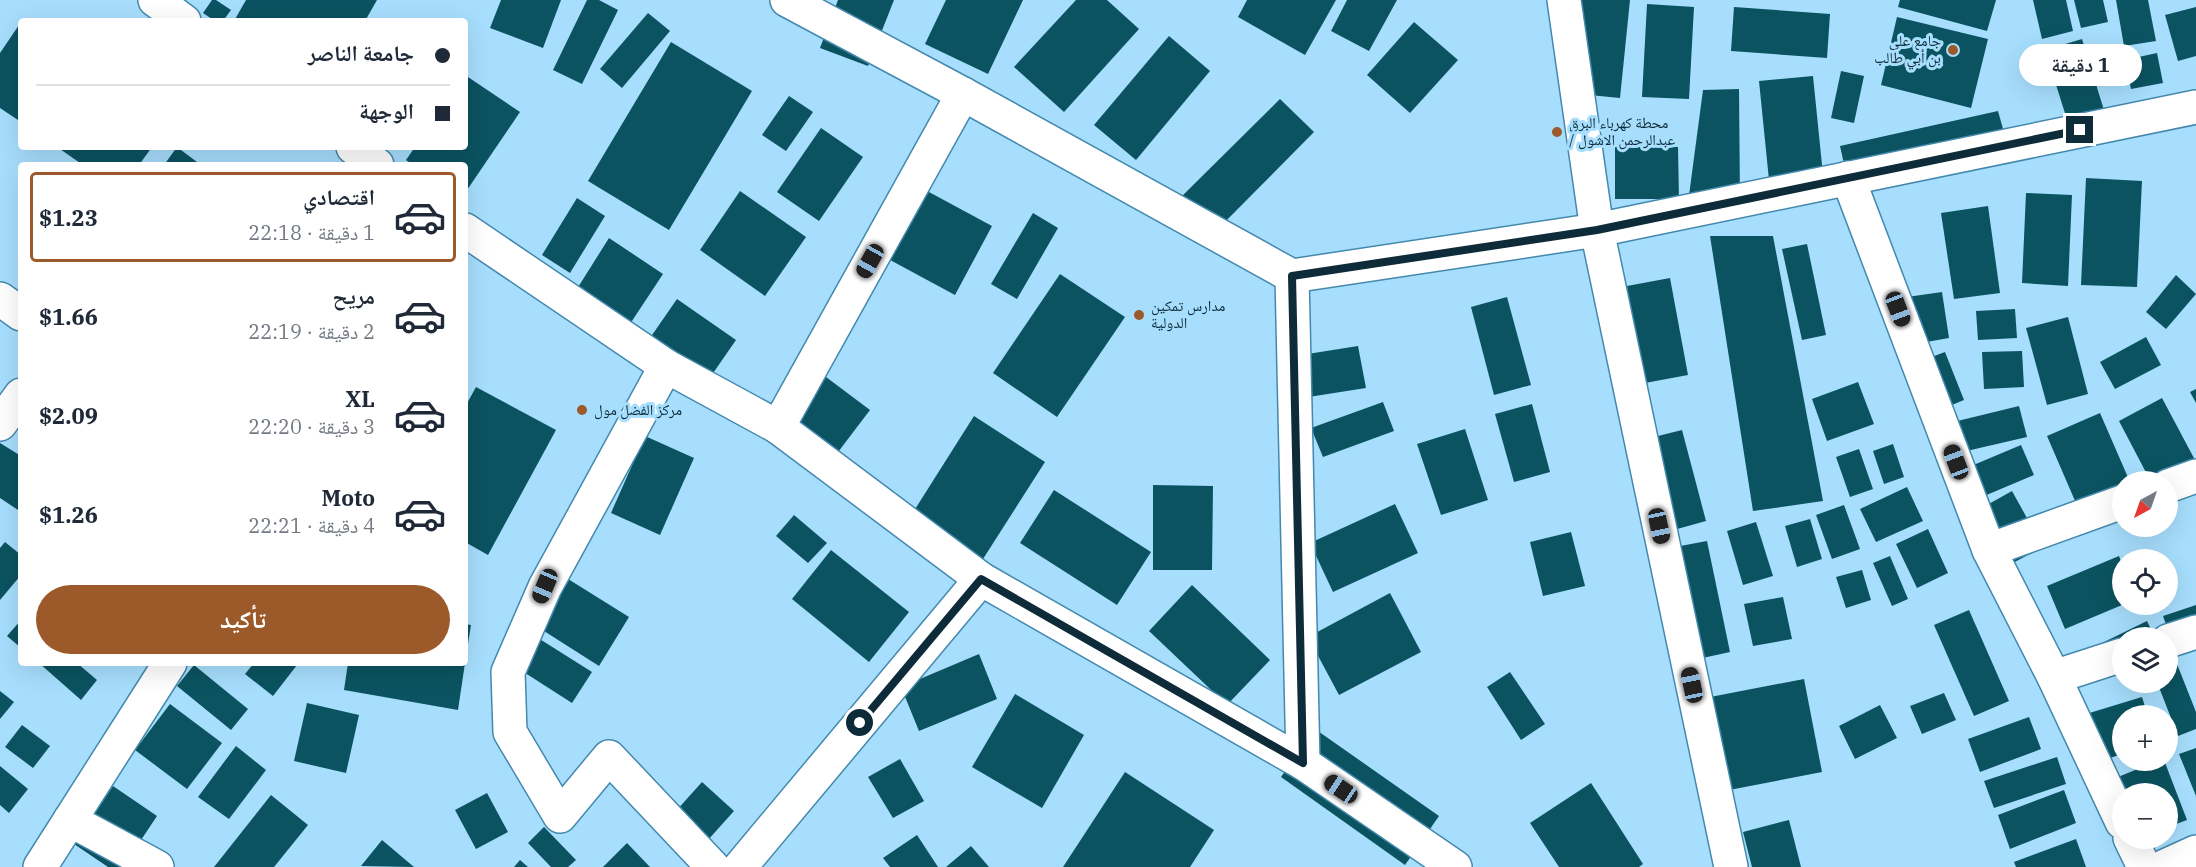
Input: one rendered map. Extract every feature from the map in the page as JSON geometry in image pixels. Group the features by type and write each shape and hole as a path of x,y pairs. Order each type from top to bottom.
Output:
{"street":[{"path":"155,0 180,18"},
{"path":"787,0 963,94 1292,276 1597,230 2196,107"},
{"path":"1564,0 1597,230 1731,867"},
{"path":"778,427 963,94"},
{"path":"357,150 373,162"},
{"path":"1848,178 1989,550 2054,677 2112,801"},
{"path":"468,232 666,366 778,427 981,579 1303,763 1455,867"},
{"path":"1292,276 1303,763"},
{"path":"0,299 18,312"},
{"path":"666,366 545,586 508,672 510,732 560,816 609,756 713,867"},
{"path":"0,424 18,399"},
{"path":"2178,482 2196,476"},
{"path":"1989,550 2112,506"},
{"path":"740,867 981,579"},
{"path":"2178,638 2196,632"},
{"path":"2054,677 2112,658"},
{"path":"40,867 168,666"},
{"path":"70,820 157,867"},
{"path":"2135,849 2144,867"},
{"path":"2163,867 2196,852"}],"building":[{"path":"212,0 216,0 231,10 225,18 210,18 203,13"},
{"path":"246,0 377,0 367,18 236,18"},
{"path":"501,0 561,0 543,48 490,28"},
{"path":"587,0 599,0 618,10 582,84 553,70"},
{"path":"838,0 894,0 868,66 820,48"},
{"path":"946,0 1023,0 988,74 925,44"},
{"path":"1076,0 1107,0 1139,29 1064,112 1014,67"},
{"path":"1247,0 1336,0 1305,55 1238,17"},
{"path":"1347,0 1397,0 1369,51 1331,31"},
{"path":"1579,0 1630,0 1620,98 1569,93"},
{"path":"1900,0 1996,0 1987,31 1898,7"},
{"path":"2033,0 2066,0 2073,31 2042,39"},
{"path":"2074,0 2103,0 2108,22 2081,28"},
{"path":"2116,0 2148,0 2156,41 2124,46"},
{"path":"1647,4 1694,7 1689,99 1642,97"},
{"path":"1734,7 1830,14 1827,58 1731,51"},
{"path":"2196,7 2196,56 2178,61 2165,15"},
{"path":"648,13 670,31 622,88 600,69"},
{"path":"1897,17 1988,39 1971,108 1881,85"},
{"path":"1414,22 1458,60 1410,113 1367,75"},
{"path":"18,26 18,120 0,108 0,53"},
{"path":"1169,36 1210,71 1136,160 1094,125"},
{"path":"2082,39 2112,136 2076,148 2045,50"},
{"path":"671,42 752,91 669,230 588,181"},
{"path":"2157,53 2163,83 2131,89 2125,60"},
{"path":"1841,71 1864,76 1854,123 1831,118"},
{"path":"1813,76 1823,175 1769,180 1759,81"},
{"path":"468,77 520,112 468,189 468,162 409,162 406,160 413,150 468,150"},
{"path":"1739,89 1740,203 1688,203 1703,90"},
{"path":"789,96 813,112 786,151 762,135"},
{"path":"1280,99 1314,132 1208,239 1174,204"},
{"path":"1998,111 2003,129 1844,164 1840,146"},
{"path":"821,128 863,157 819,221 777,192"},
{"path":"1615,147 1678,147 1679,199 1615,199"},
{"path":"61,150 150,150 141,162 79,162"},
{"path":"175,150 181,150 197,162 166,162"},
{"path":"2086,178 2142,181 2137,287 2081,285"},
{"path":"916,185 992,226 955,295 879,254"},
{"path":"740,191 806,237 765,296 700,250"},
{"path":"2026,193 2072,195 2068,286 2022,283"},
{"path":"577,198 605,216 570,273 542,255"},
{"path":"1988,206 2000,293 1954,299 1941,213"},
{"path":"1033,213 1058,228 1017,299 991,284"},
{"path":"1710,236 1773,236 1823,501 1753,511"},
{"path":"609,238 663,274 628,327 575,292"},
{"path":"1807,244 1826,335 1802,340 1782,249"},
{"path":"1060,274 1125,317 1057,417 993,373"},
{"path":"2176,275 2196,294 2166,329 2146,312"},
{"path":"1670,278 1688,375 1645,383 1627,286"},
{"path":"1942,292 1949,338 1915,344 1907,297"},
{"path":"1507,297 1531,385 1494,395 1471,307"},
{"path":"677,299 736,340 709,379 650,338"},
{"path":"2015,309 2017,338 1978,340 1976,311"},
{"path":"2068,317 2088,394 2047,405 2026,328"},
{"path":"2146,337 2161,365 2115,389 2100,362"},
{"path":"1358,346 1366,388 1283,401 1276,359"},
{"path":"2022,351 2024,387 1984,389 1982,352"},
{"path":"1945,352 1964,400 1930,414 1910,365"},
{"path":"810,365 870,410 832,460 772,415"},
{"path":"1858,382 1874,424 1827,441 1812,399"},
{"path":"476,387 556,430 488,555 468,544 468,402"},
{"path":"2196,389 2196,403 2190,392"},
{"path":"2162,398 2196,462 2178,475 2178,471 2145,471 2119,421"},
{"path":"1383,402 1394,431 1323,457 1311,428"},
{"path":"1532,404 1550,472 1514,482 1495,414"},
{"path":"2019,406 2027,437 1945,456 1937,426"},
{"path":"2100,413 2125,471 2112,471 2112,512 2085,524 2047,436"},
{"path":"974,416 1045,462 983,559 912,514"},
{"path":"1465,429 1488,500 1441,515 1417,444"},
{"path":"1682,430 1706,521 1670,531 1646,439"},
{"path":"645,436 694,458 660,535 611,513"},
{"path":"0,443 18,454 18,510 0,498"},
{"path":"1893,444 1904,477 1884,484 1873,451"},
{"path":"2021,445 2034,475 1977,499 1964,469"},
{"path":"1859,449 1873,489 1850,497 1836,457"},
{"path":"1153,485 1213,486 1212,570 1153,570"},
{"path":"1907,487 1923,521 1876,542 1860,509"},
{"path":"1054,490 1151,552 1117,605 1020,543"},
{"path":"2012,491 2043,547 2009,565 1978,510"},
{"path":"1395,504 1418,553 1333,592 1310,543"},
{"path":"1844,505 1860,549 1832,559 1816,515"},
{"path":"794,515 827,543 808,563 776,536"},
{"path":"1810,519 1822,559 1797,567 1785,526"},
{"path":"1756,522 1773,576 1743,585 1727,531"},
{"path":"1928,529 1948,573 1917,588 1896,544"},
{"path":"1571,532 1585,586 1543,596 1530,542"},
{"path":"1707,541 1730,652 1698,659 1675,547"},
{"path":"5,542 18,553 18,579 0,600 0,548"},
{"path":"831,550 909,612 869,662 792,599"},
{"path":"1890,556 1908,599 1892,606 1873,563"},
{"path":"2112,559 2112,609 2065,629 2047,586"},
{"path":"552,569 629,617 599,666 522,617"},
{"path":"1862,570 1871,600 1846,608 1836,577"},
{"path":"1192,585 1270,660 1227,705 1149,631"},
{"path":"1390,593 1421,652 1339,695 1308,637"},
{"path":"1783,597 1792,639 1753,646 1744,604"},
{"path":"2196,605 2196,643 2178,649 2178,627 2167,627 2163,616 2178,615 2178,611"},
{"path":"1969,610 2009,701 1974,716 1934,625"},
{"path":"2147,621 2150,627 2135,627"},
{"path":"18,623 18,645 7,636"},
{"path":"468,624 471,625 468,644"},
{"path":"519,626 592,672 572,703 500,657"},
{"path":"2112,638 2112,665 2102,643"},
{"path":"979,654 997,699 919,731 901,687"},
{"path":"42,666 81,666 97,680 81,700"},
{"path":"195,666 248,709 231,730 177,686"},
{"path":"252,666 296,666 273,696 245,674"},
{"path":"348,666 465,666 458,710 344,690"},
{"path":"2178,667 2196,712 2196,729 2178,736 2178,705 2166,705 2161,693 2178,693"},
{"path":"1510,672 1545,724 1521,740 1487,687"},
{"path":"1804,679 1822,772 1724,791 1705,698"},
{"path":"0,691 14,702 0,719"},
{"path":"1944,693 1956,720 1922,734 1910,706"},
{"path":"1015,694 1084,735 1042,808 972,767"},
{"path":"2142,697 2145,705 2116,705"},
{"path":"307,703 359,715 346,773 294,761"},
{"path":"170,704 222,743 187,789 135,750"},
{"path":"1880,705 1897,738 1855,759 1839,726"},
{"path":"2112,706 2112,757 2101,761 2086,714"},
{"path":"2029,717 2041,749 1980,772 1968,739"},
{"path":"22,725 50,746 33,768 5,747"},
{"path":"1315,729 1439,816 1405,865 1281,777"},
{"path":"236,746 266,770 229,819 198,797"},
{"path":"2196,748 2196,796 2179,754"},
{"path":"2057,757 2066,784 1994,808 1984,781"},
{"path":"900,759 924,801 893,818 868,777"},
{"path":"0,766 28,789 9,813 0,805"},
{"path":"2133,771 2168,771 2173,783 2115,783 2113,779"},
{"path":"1125,772 1214,830 1190,867 1063,867"},
{"path":"702,782 734,811 690,860 658,831"},
{"path":"1591,783 1643,864 1639,867 1559,867 1530,823"},
{"path":"113,786 157,816 123,867 108,867 74,844"},
{"path":"2064,790 2076,823 2010,849 1998,815"},
{"path":"487,793 508,832 476,849 455,810"},
{"path":"271,795 308,825 274,867 214,867"},
{"path":"2178,797 2187,820 2178,823"},
{"path":"1789,820 1801,867 1752,867 1743,832"},
{"path":"544,827 576,860 568,867 551,867 528,843"},
{"path":"917,835 938,867 890,867 883,858"},
{"path":"2076,839 2086,867 2016,867 2014,862"},
{"path":"382,840 414,867 361,866"},
{"path":"627,843 650,867 603,867"},
{"path":"971,846 989,867 946,867"},
{"path":"520,860 528,867 514,867"}],"place":[{"name":"جامع علي بن أبي طالب","path":"1953,50"},
{"name":"محطة كهرباء البرق / عبدالرحمن الاشول","path":"1557,132"},
{"name":"مدارس تمكين الدولية","path":"1139,315"},
{"name":"مركز الفضل مول","path":"582,410"}],"route":[{"path":"860,723 981,579 1303,763 1292,276 1597,230 2080,130"}]}
